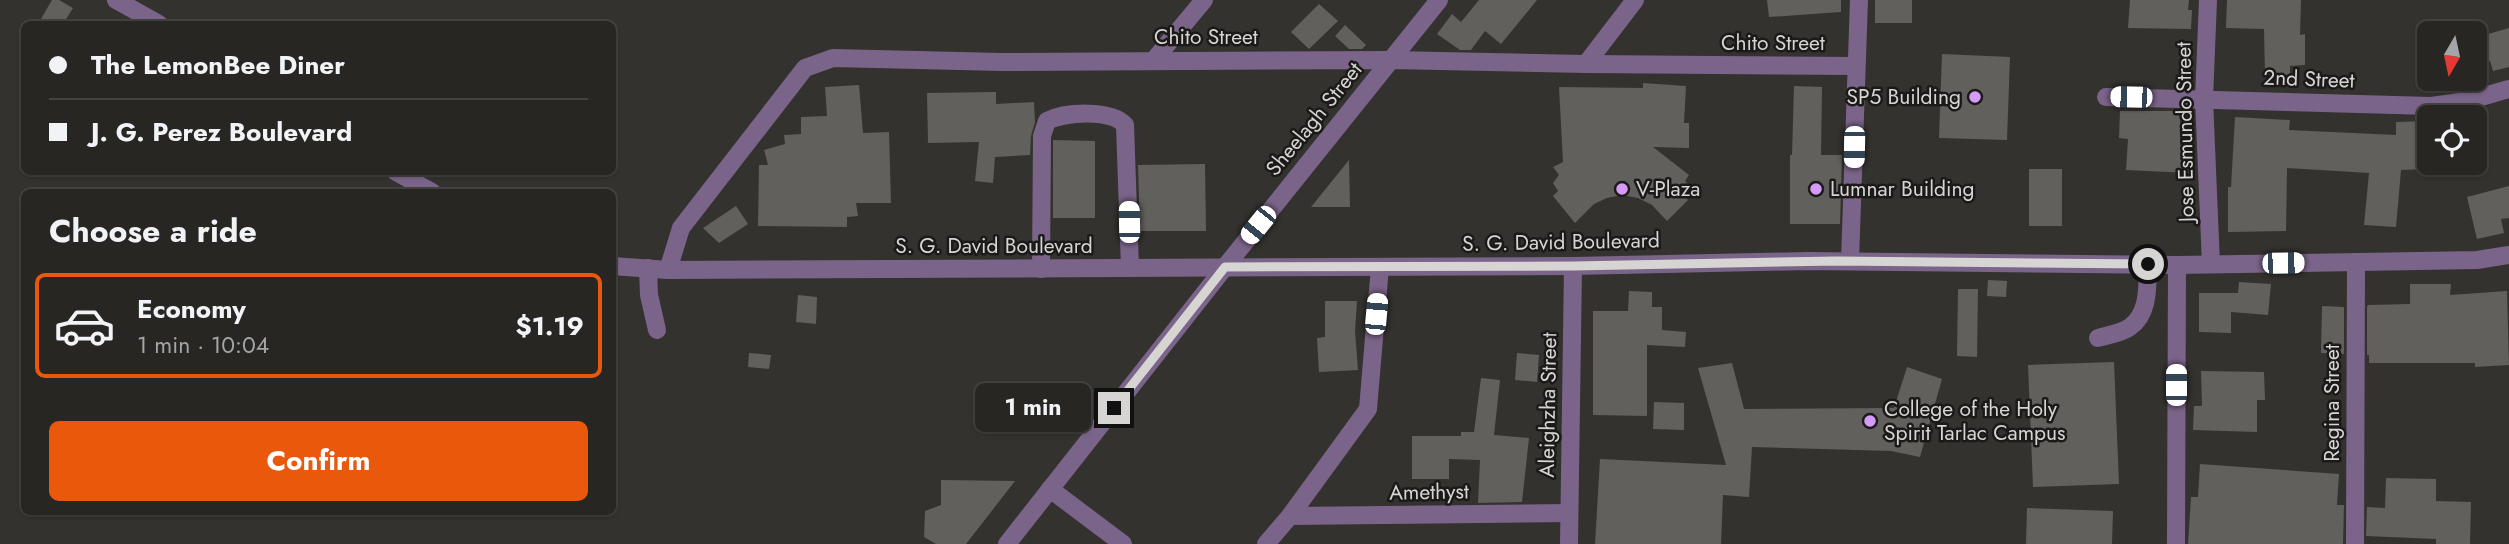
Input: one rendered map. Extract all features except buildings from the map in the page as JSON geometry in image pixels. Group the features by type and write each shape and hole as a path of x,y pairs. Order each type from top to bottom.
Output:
{"street":[{"path":"116,0 154,21"},
{"path":"1154,60 1204,0"},
{"name":"Sheelagh Street","path":"1007,544 1439,0"},
{"path":"1586,64 1634,0"},
{"path":"1850,261 1859,0"},
{"name":"Jose Esmundo Street","path":"2208,0 2204,99 2211,264"},
{"name":"Chito Street","path":"668,270 681,228 805,68 833,58 1002,62 1391,60 1856,66"},
{"name":"2nd Street","path":"2106,97 2431,106 2467,101 2509,89"},
{"path":"1041,269 1042,136 1047,121 1059,114 1119,118 1125,125 1130,268"},
{"path":"401,175 427,189"},
{"name":"S. G. David Boulevard","path":"616,266 668,270 1041,269 1573,266 1850,261 2177,265 2477,260 2509,255"},
{"name":"Regina Street","path":"2355,544 2356,262"},
{"path":"2098,338 2131,327 2143,310 2147,298 2148,264"},
{"path":"2176,544 2177,265"},
{"name":"Aleighzha Street","path":"1569,544 1573,266"},
{"path":"1266,544 1290,516 1368,409 1380,267"},
{"path":"648,268 649,295 657,330"},
{"path":"1050,489 1123,544"},
{"name":"Amethyst","path":"1290,516 1569,513"}],"place":[{"name":"SP5 Building","path":"1975,97"},
{"name":"V-Plaza","path":"1622,189"},
{"name":"Lumnar Building","path":"1816,189"},
{"name":"College of the Holy Spirit Tarlac Campus","path":"1870,421"}],"route":[{"path":"1114,408 1225,267 1573,266 1837,261 2148,264"}]}
